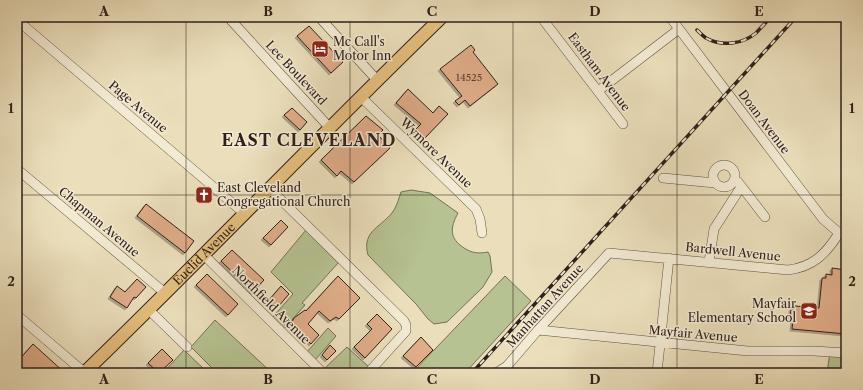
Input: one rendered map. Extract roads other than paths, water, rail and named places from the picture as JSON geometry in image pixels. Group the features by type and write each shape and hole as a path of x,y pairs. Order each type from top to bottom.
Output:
{"main road":[{"name":"Euclid Avenue","path":"84,373 442,17"}],"street":[{"name":"Lee Boulevard","path":"228,17 330,128"},
{"path":"319,17 377,80"},
{"name":"Eastham Avenue","path":"541,17 623,124"},
{"name":"Doan Avenue","path":"670,17 823,219 842,234"},
{"name":"Page Avenue","path":"17,20 244,213"},
{"path":"598,91 679,29"},
{"name":"Wymore Avenue","path":"361,97 476,209 479,215 482,233"},
{"path":"715,183 713,177 715,170 724,165 731,168 735,174 735,178 765,217"},
{"name":"Chapman Avenue","path":"17,168 165,293"},
{"path":"663,178 715,183 721,187 728,187 734,182 735,178"},
{"path":"709,262 714,229 742,187"},
{"path":"269,188 402,317 406,325 406,331 368,373"},
{"name":"Bardwell Avenue","path":"610,252 788,270 799,269 810,264 820,257 842,234"},
{"name":"Manhattan Avenue","path":"496,373 507,366 610,252"},
{"name":"Northfield Avenue","path":"203,254 323,373"},
{"path":"657,373 669,258"},
{"path":"149,310 187,347"},
{"path":"17,315 84,373"},
{"name":"Mayfair Avenue","path":"538,330 748,351 814,351 846,354"}],"railway":[{"path":"697,30 712,41 719,43 739,42 751,37 771,17"},
{"path":"472,373 796,17"}],"place":[{"name":"Mc Call's Motor Inn","path":"320,49"},
{"name":"East Cleveland Congregational Church","path":"204,195"},
{"name":"Mayfair Elementary School","path":"809,311"}],"district":[{"name":"EAST CLEVELAND","path":"309,140"}]}
